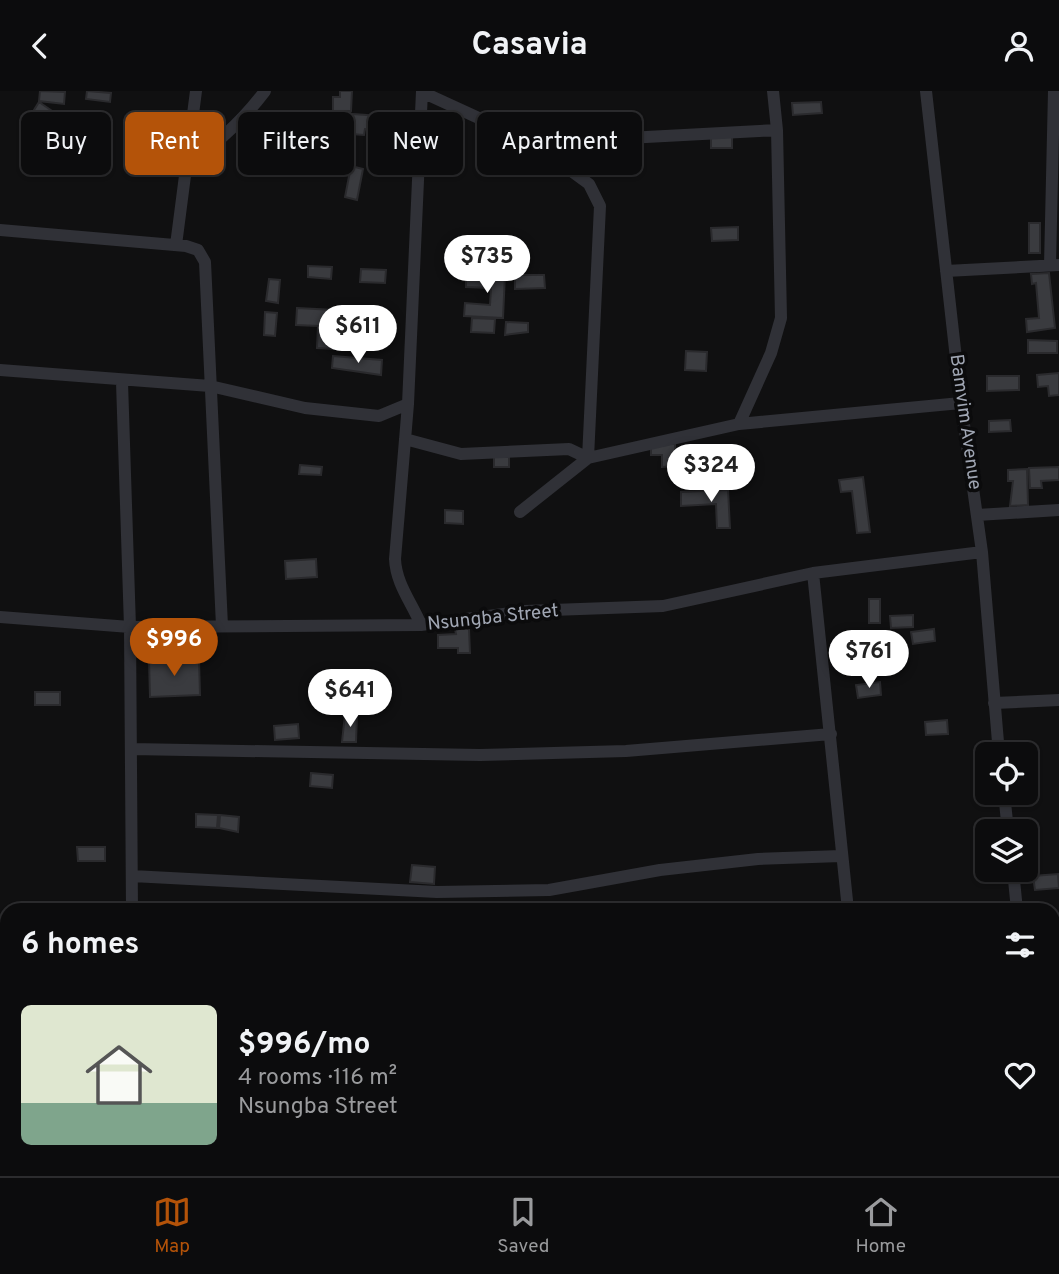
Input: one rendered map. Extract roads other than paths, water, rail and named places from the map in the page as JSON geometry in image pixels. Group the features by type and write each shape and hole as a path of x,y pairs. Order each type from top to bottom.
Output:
{"street":[{"path":"193,112 196,91"},
{"path":"224,135 249,113 265,91"},
{"path":"739,424 771,353 781,318 777,130 773,91"},
{"name":"Bamvim Avenue","path":"926,91 961,403 982,552 998,742"},
{"path":"946,271 1054,265 1054,91"},
{"path":"421,625 396,573 408,404 422,92 477,117"},
{"path":"642,137 777,130"},
{"path":"176,245 185,175"},
{"path":"577,175 589,184 600,206 588,458"},
{"path":"0,230 176,245 198,250 205,262 222,626"},
{"path":"0,370 122,382 210,386 305,408 379,416 408,404"},
{"path":"122,382 130,627 132,903"},
{"path":"520,512 588,458 739,424 961,403"},
{"path":"405,439 461,454 569,449 588,458"},
{"path":"977,515 1059,510"},
{"name":"Nsungba Street","path":"0,617 130,627 421,625 525,611 663,607 813,573 982,552"},
{"path":"813,573 847,903"},
{"path":"994,703 1059,700"},
{"path":"131,749 493,754 626,751 831,734"},
{"path":"132,876 437,892 549,890 660,870 758,859 841,856"},
{"path":"1014,882 1016,903"}]}
